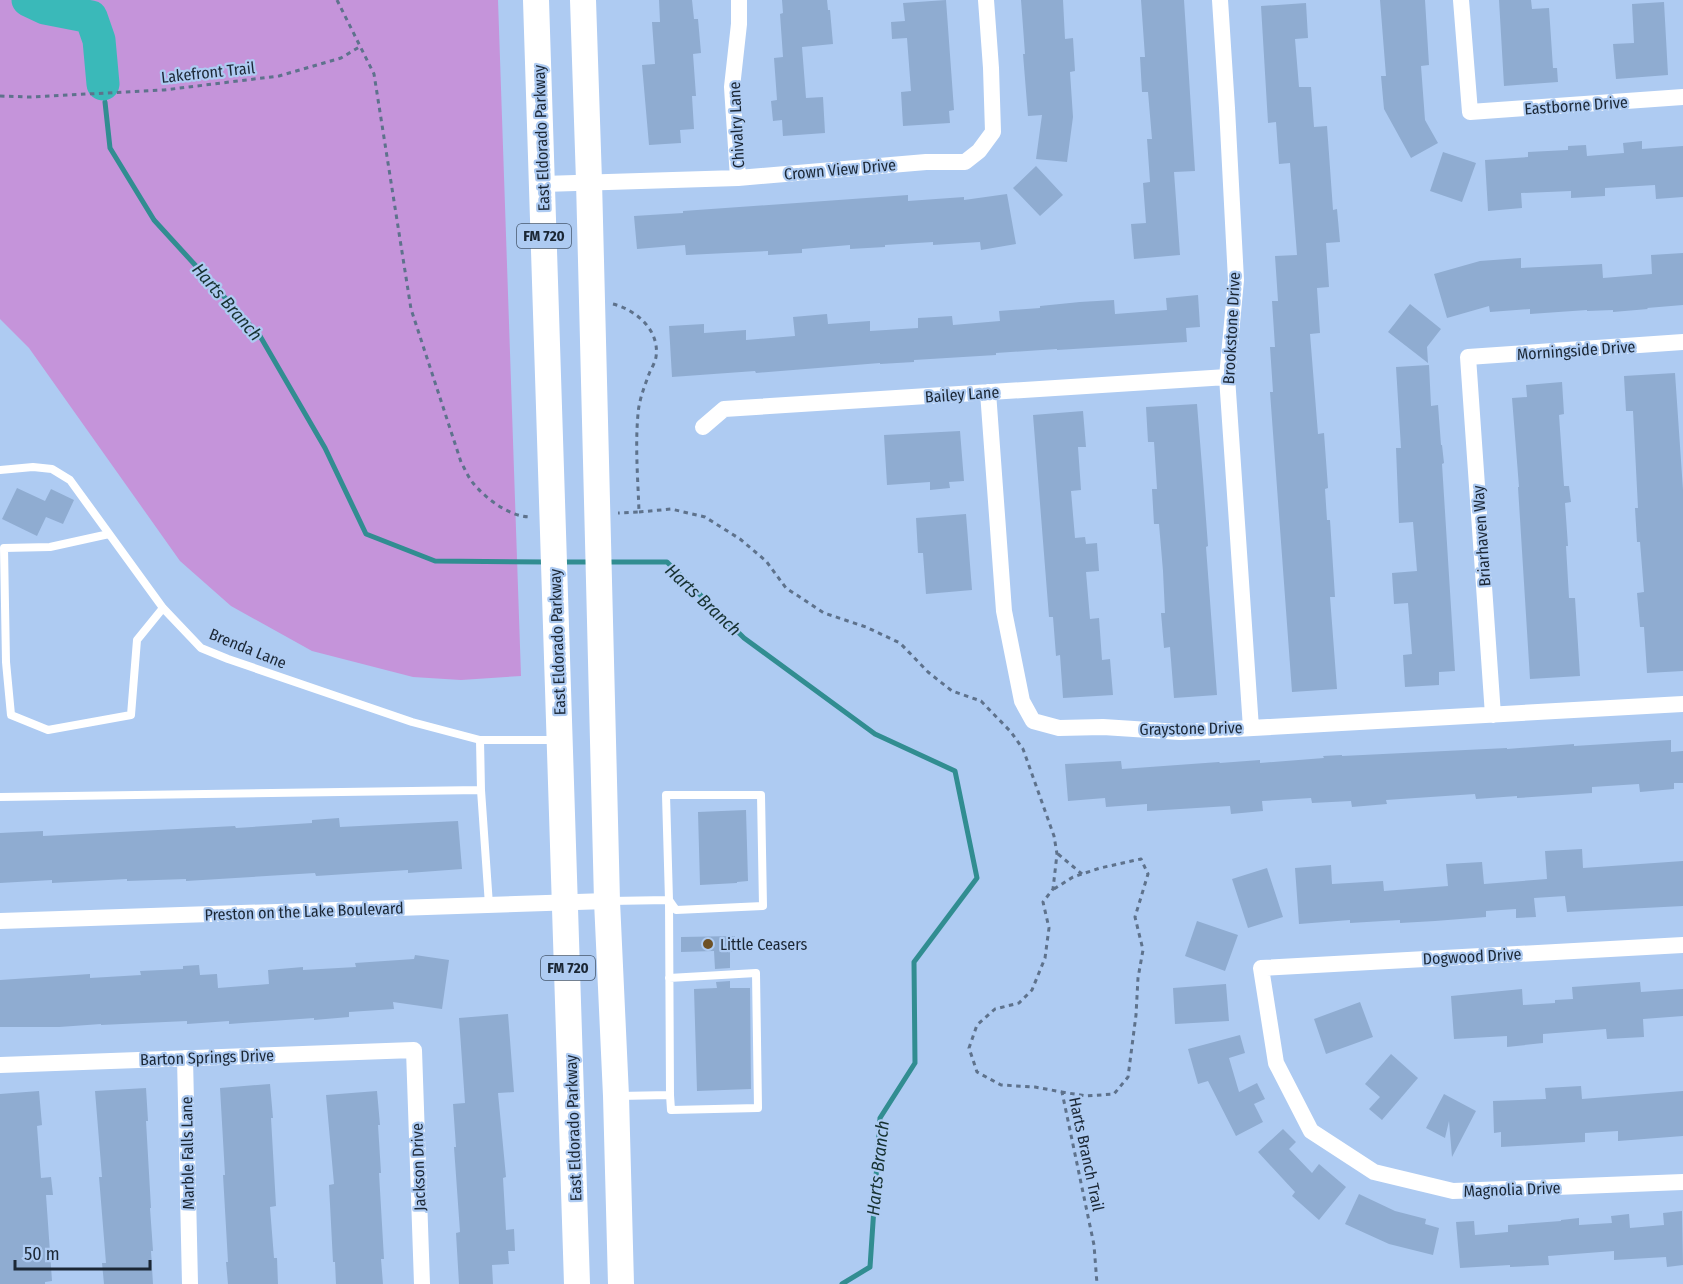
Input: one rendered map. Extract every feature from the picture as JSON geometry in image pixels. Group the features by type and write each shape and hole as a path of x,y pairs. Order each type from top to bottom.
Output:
{"main road":[{"name":"East Eldorado Parkway","path":"536,0 577,1284"},
{"name":"FM 720","path":"583,0 607,901 616,1096 621,1284"}],"street":[{"name":"Chivalry Lane","path":"738,178 732,87 739,24 739,0"},
{"name":"Crown View Drive","path":"543,184 738,178 915,163 965,162 979,151 993,132 986,0"},
{"name":"Brookstone Drive","path":"1220,0 1236,280 1227,377 1251,728"},
{"name":"Eastborne Drive","path":"1461,0 1470,112 1683,97"},
{"name":"Morningside Drive","path":"1468,357 1683,342"},
{"name":"Briarhaven Way","path":"1468,357 1493,715"},
{"name":"Bailey Lane","path":"703,427 724,409 1227,377"},
{"name":"Graystone Drive","path":"988,392 1004,611 1022,701 1033,721 1059,728 1180,732 1683,704"},
{"name":"Preston on the Lake Boulevard","path":"0,921 607,901"},
{"name":"Dogwood Drive","path":"1261,968 1683,945"},
{"name":"Magnolia Drive","path":"1261,968 1276,1063 1311,1131 1374,1172 1453,1191 1683,1182"},
{"name":"Barton Springs Drive","path":"0,1065 414,1050"},
{"name":"Jackson Drive","path":"414,1050 422,1284"},
{"name":"Marble Falls Lane","path":"185,1058 190,1284"}],"lane":[{"name":"Brenda Lane","path":"0,470 33,466 52,469 70,480 163,608 201,648 412,722 480,740 559,740"},
{"path":"109,534 50,546 4,548 6,662 11,715 48,730 131,715 137,640 163,608"},
{"path":"480,740 489,905"},
{"path":"0,797 481,790"},
{"path":"669,900 676,910 763,906 761,795 666,795 671,1110 758,1108 756,973 669,978"},
{"path":"607,901 669,900"},
{"path":"616,1096 670,1095"}],"path":[{"path":"337,0 374,74 411,309 461,462 472,483 489,499 510,512 526,517 537,516"},
{"name":"Lakefront Trail","path":"0,96 30,97 164,90 279,76 341,58 361,46"},
{"path":"611,304 624,307 644,321 656,346 656,357 638,407 636,434 639,512"},
{"name":"Harts Branch Trail","path":"617,513 671,509 705,517 740,539 766,561 786,588 824,613 866,627 900,643 928,672 952,691 981,701 1011,732 1023,749 1054,836 1057,854 1053,889 1043,902 1049,928 1045,958 1032,990 1019,1003 995,1009 976,1025 969,1048 977,1072 1001,1085 1035,1087 1062,1092 1094,1245 1097,1284"},
{"path":"1057,854 1082,874"},
{"path":"1053,889 1073,876 1141,859 1148,874 1135,916 1143,950 1128,1077 1114,1095 1086,1096 1062,1092"}],"shaded area":[{"path":"0,0 498,0 521,676 461,680 413,677 312,651 231,606 180,561 29,348 0,319"}],"building":[{"path":"659,0 692,0 694,19 698,19 701,53 693,54 696,96 692,96 694,129 680,130 681,143 649,145 642,65 655,64 652,22 660,22"},
{"path":"782,0 827,0 833,44 802,47 806,98 823,97 825,133 783,136 782,120 773,121 771,101 777,100 774,58 783,57 780,14 783,13"},
{"path":"946,0 954,110 949,111 950,123 903,126 901,92 911,91 907,38 892,39 891,22 905,21 903,3"},
{"path":"1021,0 1063,0 1065,39 1073,38 1075,71 1070,72 1073,117 1067,162 1036,159 1042,115 1028,116"},
{"path":"1141,0 1184,0 1195,171 1174,172 1180,255 1134,259 1131,224 1146,223 1143,183 1150,182 1147,139 1152,139 1148,92 1142,92 1140,57 1145,57"},
{"path":"1380,0 1425,0 1429,65 1421,66 1425,120 1438,143 1411,158 1384,109 1381,76 1386,76"},
{"path":"1499,0 1531,0 1532,9 1549,8 1553,68 1557,68 1558,82 1504,86"},
{"path":"1664,2 1668,75 1616,79 1613,44 1634,43 1632,4"},
{"path":"1306,3 1308,38 1295,39 1299,87 1311,87 1314,127 1327,126 1333,210 1337,209 1340,242 1326,243 1329,287 1317,288 1320,333 1310,334 1318,434 1324,433 1328,488 1325,489 1327,520 1330,520 1335,597 1330,597 1337,689 1292,692 1270,392 1273,392 1270,347 1275,347 1272,301 1278,301 1275,256 1297,255 1290,163 1279,164 1276,122 1268,123 1261,6"},
{"path":"1642,141 1642,149 1683,146 1683,197 1656,199 1655,185 1605,188 1605,196 1571,198 1571,191 1521,193 1522,208 1488,211 1485,160 1528,157 1528,152 1568,150 1568,146 1586,145 1587,156 1624,153 1623,143"},
{"path":"1443,152 1476,163 1462,202 1430,191"},
{"path":"1036,166 1063,195 1040,216 1013,188"},
{"path":"1007,194 1016,244 981,250 980,242 933,245 933,242 850,249 850,245 802,249 802,253 768,255 768,251 686,255 685,245 637,249 634,216 908,195 908,201 964,197 964,200"},
{"path":"1683,253 1683,305 1613,312 1613,310 1587,310 1530,314 1530,309 1490,312 1489,306 1447,318 1434,274 1480,261 1521,258 1521,268 1602,264 1603,278 1652,274 1651,255"},
{"path":"1198,295 1200,327 1186,328 1187,342 996,353 996,355 914,360 914,362 672,377 669,326 704,324 704,333 746,330 746,340 795,336 793,317 827,314 828,324 870,321 870,331 918,328 918,318 952,316 953,325 1000,321 999,311 1080,302 1114,300 1115,314 1167,310 1166,298"},
{"path":"1410,304 1441,329 1427,347 1428,363 1388,332"},
{"path":"1429,365 1431,406 1438,405 1444,463 1442,464 1455,671 1439,672 1439,685 1405,687 1403,655 1412,654 1408,603 1394,604 1392,573 1417,571 1413,522 1399,523 1396,448 1401,448 1396,367"},
{"path":"1675,373 1683,490 1683,671 1647,673 1644,627 1640,627 1637,593 1644,592 1640,542 1637,542 1635,508 1638,508 1633,411 1626,411 1624,376"},
{"path":"1562,382 1564,414 1559,415 1564,486 1569,486 1571,502 1565,503 1569,598 1575,598 1580,676 1530,679 1512,398 1527,397 1526,385"},
{"path":"1197,404 1217,695 1174,698 1170,647 1164,648 1161,613 1165,613 1163,571 1159,524 1154,524 1152,489 1157,489 1154,442 1148,442 1146,407"},
{"path":"1083,411 1086,447 1078,447 1081,490 1071,491 1075,538 1085,537 1086,544 1097,543 1099,571 1086,572 1090,619 1099,618 1102,660 1110,659 1113,695 1063,698 1060,655 1056,656 1053,617 1049,617 1033,415"},
{"path":"960,431 964,481 949,482 950,488 930,490 930,482 887,485 884,435"},
{"path":"17,488 45,501 51,489 74,500 63,524 46,517 37,536 2,519"},
{"path":"966,514 972,590 926,594 923,553 918,553 916,518"},
{"path":"1671,740 1671,752 1683,751 1683,783 1674,783 1674,789 1640,792 1639,784 1592,787 1592,793 1476,799 1475,794 1386,800 1387,804 1352,807 1351,801 1312,803 1311,798 1262,801 1263,811 1231,814 1230,806 1147,811 1147,804 1106,807 1105,798 1068,801 1065,764 1121,761 1122,769 1260,760 1260,763 1324,758 1323,756"},
{"path":"746,810 748,881 700,885 698,812"},
{"path":"339,818 340,827 458,821 462,869 316,876 315,873 186,881 186,879 127,881 127,879 0,883 0,833 43,831 43,836 235,826 236,828 312,823 312,820"},
{"path":"1582,849 1583,868 1683,861 1683,906 1567,912 1565,896 1534,898 1536,917 1516,918 1516,909 1486,911 1486,917 1435,921 1400,923 1400,920 1350,923 1350,920 1299,924 1295,868 1331,865 1332,884 1383,881 1384,891 1448,886 1446,864 1482,862 1484,884 1547,879 1545,851"},
{"path":"1267,868 1283,917 1248,928 1232,879"},
{"path":"1197,921 1238,935 1225,971 1185,956"},
{"name":"Little Ceasers","path":"735,936 735,951 730,952 730,968 715,969 714,951 681,952 681,937"},
{"path":"415,955 449,960 442,1009 393,1002 394,1009 349,1012 349,1017 314,1020 314,1018 229,1024 229,1021 187,1024 187,1021 59,1027 0,1027 0,980 90,974 90,978 141,975 140,971 183,969 183,966 199,965 200,975 217,974 218,988 269,984 268,970 303,967 303,970 356,967 355,963 414,959"},
{"path":"730,981 730,988 750,988 751,1089 697,1091 694,989 717,988 716,982"},
{"path":"1640,982 1641,992 1683,989 1683,1016 1643,1019 1644,1037 1607,1039 1606,1029 1543,1034 1543,1043 1507,1047 1507,1036 1454,1039 1451,996 1522,989 1523,1005 1555,1003 1555,1000 1573,999 1572,987"},
{"path":"1226,984 1229,1021 1175,1024 1173,988"},
{"path":"1360,1002 1373,1037 1326,1054 1314,1019"},
{"path":"508,1014 514,1092 498,1093 506,1177 503,1178 506,1230 514,1229 515,1251 508,1251 509,1264 492,1265 493,1284 459,1284 456,1233 460,1232 453,1104 465,1103 459,1018"},
{"path":"1240,1035 1245,1053 1229,1058 1239,1092 1257,1083 1265,1099 1254,1104 1263,1122 1236,1136 1208,1081 1198,1084 1188,1049"},
{"path":"1391,1054 1418,1078 1382,1120 1369,1109 1380,1097 1365,1084"},
{"path":"270,1084 276,1206 270,1207 278,1284 228,1284 220,1088"},
{"path":"1581,1086 1582,1099 1683,1091 1683,1136 1618,1141 1618,1131 1585,1133 1585,1142 1501,1147 1501,1132 1494,1133 1493,1101 1546,1099 1545,1088"},
{"path":"146,1088 153,1284 104,1284 102,1263 106,1263 99,1177 102,1177 95,1091"},
{"path":"39,1091 42,1125 37,1126 41,1178 51,1177 53,1195 46,1195 52,1281 45,1282 45,1284 0,1284 0,1094"},
{"path":"377,1091 380,1125 378,1125 383,1284 336,1284 329,1185 334,1184 326,1095"},
{"path":"1444,1094 1476,1111 1452,1157 1449,1121 1445,1138 1426,1128"},
{"path":"1283,1129 1296,1142 1289,1149 1312,1173 1319,1164 1346,1187 1319,1220 1292,1196 1295,1192 1258,1152"},
{"path":"1359,1194 1395,1211 1426,1219 1425,1224 1439,1228 1433,1255 1389,1244 1345,1224"},
{"path":"1682,1211 1683,1265 1667,1267 1666,1257 1614,1260 1614,1251 1548,1256 1549,1265 1460,1268 1456,1222 1474,1221 1475,1235 1508,1232 1508,1225 1579,1218 1579,1225 1612,1223 1611,1216 1629,1214 1630,1228 1664,1225 1663,1213"}],"waterway":[{"name":"Harts Branch","path":"28,0 45,8 91,17 99,40 103,84"},
{"name":"Harts Branch","path":"105,102 110,148 154,220 260,336 325,448 366,534 435,561 547,562"},
{"name":"Harts Branch","path":"562,562 592,562"},
{"name":"Harts Branch","path":"604,562 667,562 744,638 875,734 955,771 977,878 914,962 915,1063 880,1118 870,1267 842,1284"}],"place":[{"name":"Little Ceasers","path":"708,944"}]}
